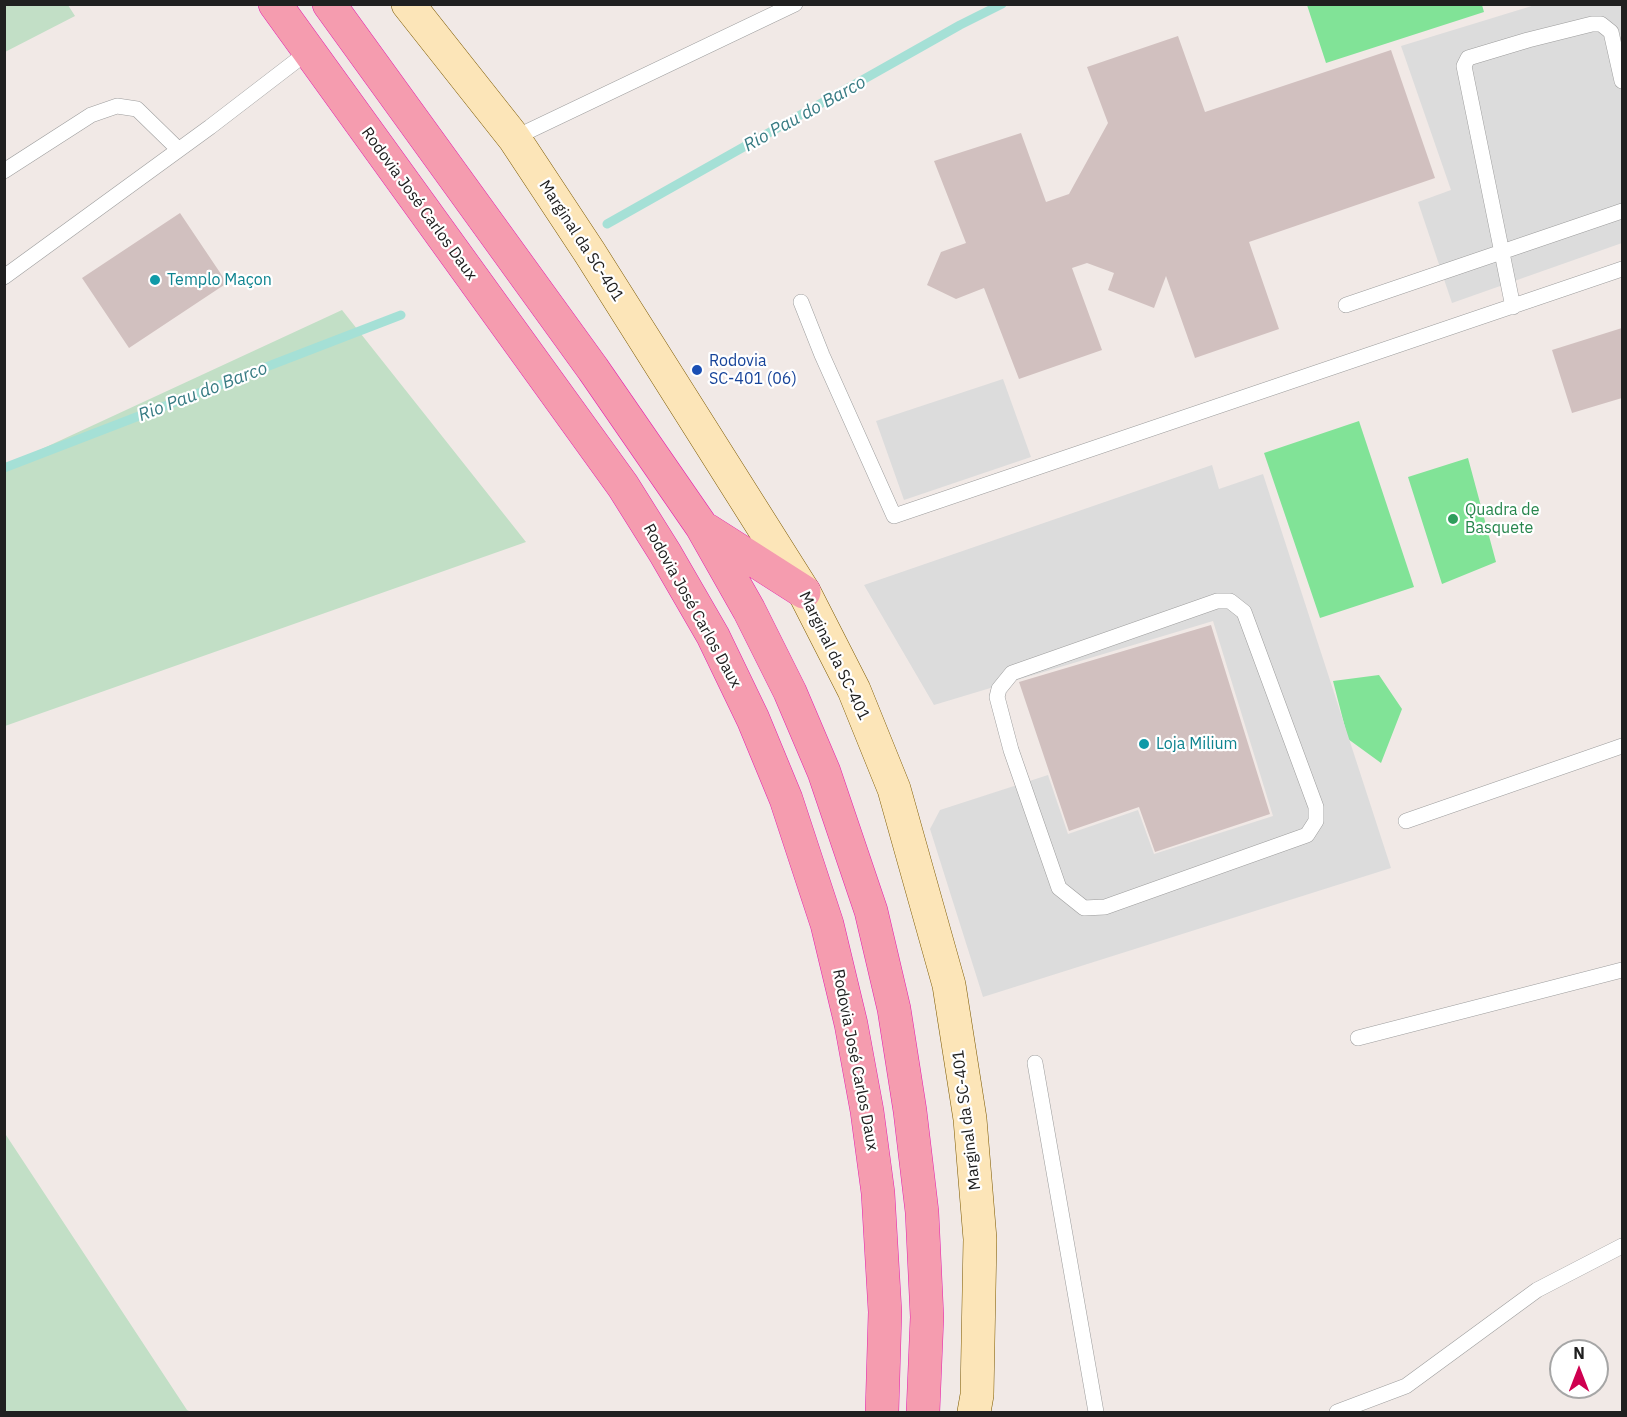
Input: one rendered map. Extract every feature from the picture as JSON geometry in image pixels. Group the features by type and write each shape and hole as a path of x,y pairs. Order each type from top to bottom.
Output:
{"highway":[{"name":"Rodovia José Carlos Daux","path":"275,4 623,486 713,636 753,719 786,799 827,924 855,1046 867,1111 878,1193 885,1312 882,1413"},
{"path":"329,4 593,369 702,527 749,610 790,692 824,772 871,911 894,1009 910,1111 922,1212 927,1317 923,1413"},
{"path":"702,527 804,592"}],"main road":[{"name":"Marginal da SC-401","path":"408,4 514,138 655,355 804,592 854,690 894,789 949,986 970,1119 980,1239 977,1395 974,1413"}],"lane":[{"path":"514,138 795,4"},
{"path":"1513,307 1464,66 1468,58 1539,37 1592,24 1601,24 1611,32 1623,81"},
{"path":"4,277 210,127 309,51"},
{"path":"4,171 91,115 117,106 137,109 178,149"},
{"path":"1346,305 1623,211"},
{"path":"801,302 822,355 894,516 1623,269"},
{"path":"1217,601 1230,601 1244,612 1316,807 1316,821 1307,835 1105,907 1084,908 1059,888 1011,750 997,697 999,689 1012,674 1217,601"},
{"path":"1406,821 1623,747"},
{"path":"1358,1038 1623,970"},
{"path":"1035,1063 1096,1413"},
{"path":"1337,1413 1406,1386 1537,1290 1623,1246"}],"green space":[{"path":"5,4 68,5 75,16 5,52"},
{"path":"1307,5 1482,5 1484,12 1326,63"},
{"path":"342,310 526,542 5,726 5,466"},
{"path":"1359,421 1414,587 1320,618 1264,453"},
{"name":"Quadra de Basquete","path":"1468,458 1496,562 1442,584 1408,477"},
{"path":"1379,675 1402,709 1381,763 1348,739 1333,681"},
{"path":"4,1132 187,1410 191,1412 5,1412"}],"shaded area":[{"path":"1535,5 1622,5 1622,243 1452,303 1418,202 1451,190 1401,46"},
{"path":"1003,379 1031,457 904,500 876,421"},
{"path":"1212,465 1219,489 1263,474 1391,868 983,997 930,829 940,810 1048,775 1068,834 1138,810 1154,854 1273,816 1213,621 934,705 864,585"}],"building":[{"path":"1178,36 1205,112 1391,50 1435,178 1249,242 1279,329 1195,358 1166,276 1154,308 1108,290 1114,273 1087,263 1072,268 1102,350 1019,379 984,288 956,299 927,285 941,252 966,243 934,161 1021,133 1046,202 1069,194 1108,123 1087,67"},
{"name":"Templo Maçon","path":"180,213 227,283 129,348 82,278"},
{"path":"1622,328 1622,398 1572,413 1552,350"},
{"name":"Loja Milium","path":"1211,625 1270,814 1155,852 1139,807 1069,831 1019,682"}],"waterway":[{"name":"Rio Pau do Barco","path":"607,224 960,25 1002,4"},
{"name":"Rio Pau do Barco","path":"4,468 401,315"}],"place":[{"name":"Templo Maçon","path":"155,280"},
{"name":"Rodovia SC-401 (06)","path":"697,370"},
{"name":"Quadra de Basquete","path":"1453,519"},
{"name":"Loja Milium","path":"1144,744"}]}
